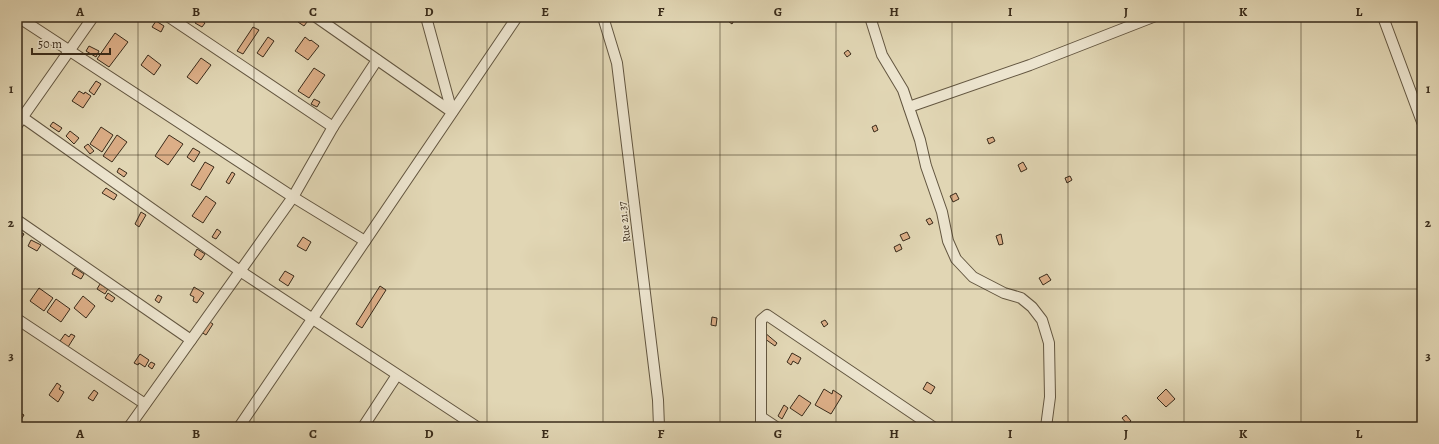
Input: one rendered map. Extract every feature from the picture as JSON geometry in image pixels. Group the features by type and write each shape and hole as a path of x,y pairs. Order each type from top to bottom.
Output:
{"street":[{"path":"18,17 293,197 365,241"},
{"path":"94,17 20,121 240,271 477,427"},
{"path":"169,17 333,127"},
{"path":"316,17 452,112"},
{"path":"426,17 452,112"},
{"path":"239,427 517,17"},
{"name":"Rue 21.37","path":"603,17 617,63 657,392 659,427"},
{"path":"870,17 882,55 903,90 920,140 926,166 942,212 948,241 956,259 973,277 1004,293 1021,298 1032,307 1042,320 1049,343 1050,398 1046,427"},
{"path":"909,107 1030,65 1153,17"},
{"path":"1383,17 1422,122"},
{"path":"129,427 293,197 333,127 377,60"},
{"path":"17,220 191,340"},
{"path":"776,427 761,422 760,320 767,315 933,427"},
{"path":"17,320 145,404"},
{"path":"362,427 397,375"}],"building":[{"path":"726,17 735,19 732,24 725,19"},
{"path":"198,18 205,23 202,27 195,23"},
{"path":"301,18 307,22 304,26 298,22"},
{"path":"156,21 164,26 161,32 152,27"},
{"path":"253,27 259,30 243,54 237,51"},
{"path":"115,33 128,42 109,67 97,59"},
{"path":"268,37 274,41 263,57 257,53"},
{"path":"305,37 319,46 308,60 295,51"},
{"path":"89,46 99,51 96,57 86,51"},
{"path":"848,50 851,54 847,57 844,53"},
{"path":"148,55 161,65 154,75 141,65"},
{"path":"201,58 211,65 197,84 187,77"},
{"path":"314,68 325,75 309,98 298,91"},
{"path":"96,81 101,84 94,95 89,91"},
{"path":"79,91 84,94 85,92 91,96 83,108 72,101"},
{"path":"314,99 320,102 317,107 311,104"},
{"path":"53,122 62,128 59,132 50,126"},
{"path":"876,125 878,130 874,132 872,127"},
{"path":"101,127 113,135 102,152 90,144"},
{"path":"70,131 79,138 74,144 66,136"},
{"path":"117,135 127,142 112,162 103,156"},
{"path":"169,135 183,144 168,165 155,156"},
{"path":"993,137 995,141 989,144 987,139"},
{"path":"88,144 94,151 90,154 84,147"},
{"path":"193,148 200,152 194,162 187,157"},
{"path":"205,162 214,167 200,190 191,185"},
{"path":"1023,162 1027,169 1021,172 1018,165"},
{"path":"119,168 127,173 124,177 117,172"},
{"path":"232,172 235,174 229,184 226,182"},
{"path":"1070,176 1072,180 1067,183 1065,178"},
{"path":"106,188 117,195 114,200 102,193"},
{"path":"956,193 959,199 953,202 950,196"},
{"path":"206,196 216,203 203,223 192,216"},
{"path":"141,212 146,215 139,227 135,224"},
{"path":"930,218 933,223 929,225 926,220"},
{"path":"217,229 221,232 216,239 212,237"},
{"path":"17,230 24,234 21,239 17,237"},
{"path":"907,232 910,238 903,241 900,235"},
{"path":"1001,234 1003,244 999,245 996,236"},
{"path":"303,237 311,242 306,251 297,246"},
{"path":"31,240 41,245 37,251 28,246"},
{"path":"900,244 902,249 896,252 894,247"},
{"path":"197,249 205,254 201,260 194,255"},
{"path":"75,268 84,274 81,279 72,274"},
{"path":"285,271 294,276 288,286 279,280"},
{"path":"1047,274 1051,280 1043,285 1039,278"},
{"path":"100,284 108,289 105,294 97,289"},
{"path":"380,286 386,290 362,328 356,324"},
{"path":"194,287 204,293 197,303 193,301 194,297 190,295"},
{"path":"39,288 53,298 44,311 30,301"},
{"path":"108,293 115,298 112,302 105,298"},
{"path":"158,295 162,297 159,303 155,300"},
{"path":"83,296 95,306 86,318 74,308"},
{"path":"56,299 70,309 61,322 47,312"},
{"path":"712,317 717,318 716,326 711,325"},
{"path":"825,320 828,324 824,327 821,322"},
{"path":"208,321 213,324 206,335 201,332"},
{"path":"764,332 777,343 775,346 761,336"},
{"path":"65,334 69,337 71,334 75,336 68,347 60,341"},
{"path":"792,353 801,358 798,364 793,361 791,365 787,362"},
{"path":"140,354 149,360 145,367 139,363 138,365 134,363"},
{"path":"151,362 155,364 152,369 148,366"},
{"path":"927,382 935,387 931,394 923,389"},
{"path":"57,383 61,386 59,389 64,392 58,402 49,395"},
{"path":"824,389 832,394 833,390 842,396 831,414 815,405"},
{"path":"1166,389 1175,399 1166,407 1157,398"},
{"path":"94,390 98,393 93,401 88,398"},
{"path":"799,395 811,403 802,416 790,408"},
{"path":"784,405 788,408 782,419 778,416"},
{"path":"17,411 24,415 21,420 17,418"},
{"path":"1126,415 1131,421 1127,424 1122,418"}]}
